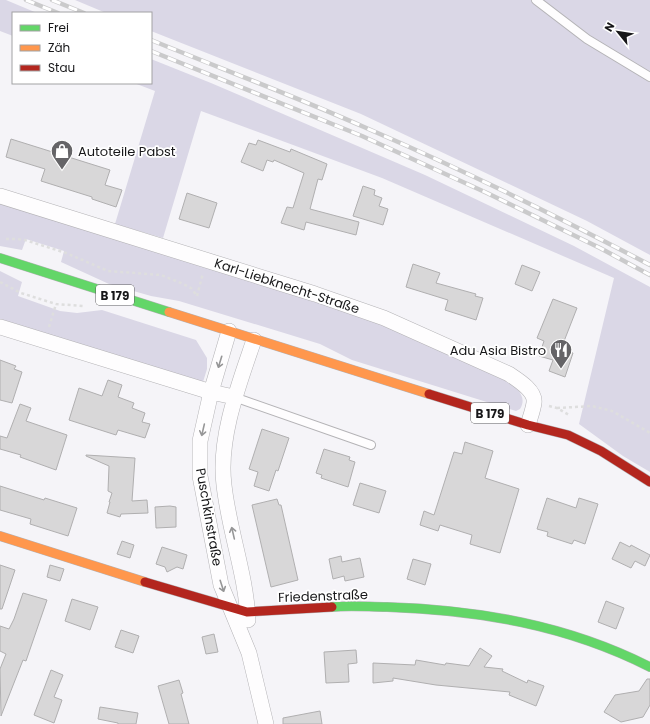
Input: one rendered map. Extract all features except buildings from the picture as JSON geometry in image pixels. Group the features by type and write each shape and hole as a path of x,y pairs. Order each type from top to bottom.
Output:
{"main road":[{"name":"B 179","path":"0,258 254,340 528,425 568,435 601,451 650,482"},
{"name":"Friedenstraße","path":"0,536 247,612 342,606 418,608 464,612 505,618 547,628 597,644 650,667"}],"street":[{"name":"Karl-Liebknecht-Straße","path":"0,196 315,294 384,318 509,374 521,382 530,390 535,402 528,425"},
{"path":"0,327 211,392 234,397"},
{"name":"Puschkinstraße","path":"230,331 211,392 200,441 200,476 222,585 249,653 266,724"},
{"name":"Puschkinstraße","path":"249,653 247,612 242,571 224,484 224,447 234,397 254,340"}],"lane":[{"path":"536,0 587,39 650,77"},
{"path":"234,397 371,445"}],"path":[{"path":"0,239 25,240 66,253 108,271 161,275 181,282 191,288 197,296 206,260"},
{"path":"44,341 56,304"},
{"path":"557,408 592,406 612,412 650,433"}],"shaded area":[{"path":"0,0 6,0 35,12 12,12 12,36 0,31"},
{"path":"75,0 650,0 650,255 587,221 361,114 152,31 152,12 104,12"},
{"path":"152,59 211,83 425,175 574,246 650,287 650,472 623,456 579,424 614,278 382,178 201,111 163,238 115,224 155,91 137,84 152,84"},
{"path":"0,201 382,323 506,380 520,392 523,400 522,404 520,409 516,411 352,360 320,344 179,301 151,296 109,284 61,262 64,251 26,239 22,250 0,246"},
{"path":"0,271 22,282 18,296 60,311 77,313 102,310 196,340 207,358 207,369 203,382 0,319"}],"railway":[{"path":"26,0 56,12"},
{"path":"52,0 82,12"},
{"path":"152,40 311,104 437,159 650,265"},
{"path":"152,51 362,136 487,193 600,248 650,275"}],"traffic: fast":[{"path":"0,258 169,312"},
{"path":"332,607 360,606 421,609 489,616 522,622 587,640 619,652 650,667"}],"traffic: slow":[{"path":"169,312 429,394"},
{"path":"0,536 145,582"}],"traffic: jam":[{"path":"429,394 528,425 568,435 601,451 650,482"},
{"path":"145,582 247,612 332,607"}],"place":[{"name":"Autoteile Pabst","path":"62,170"},
{"name":"Adu Asia Bistro","path":"561,370"}]}
